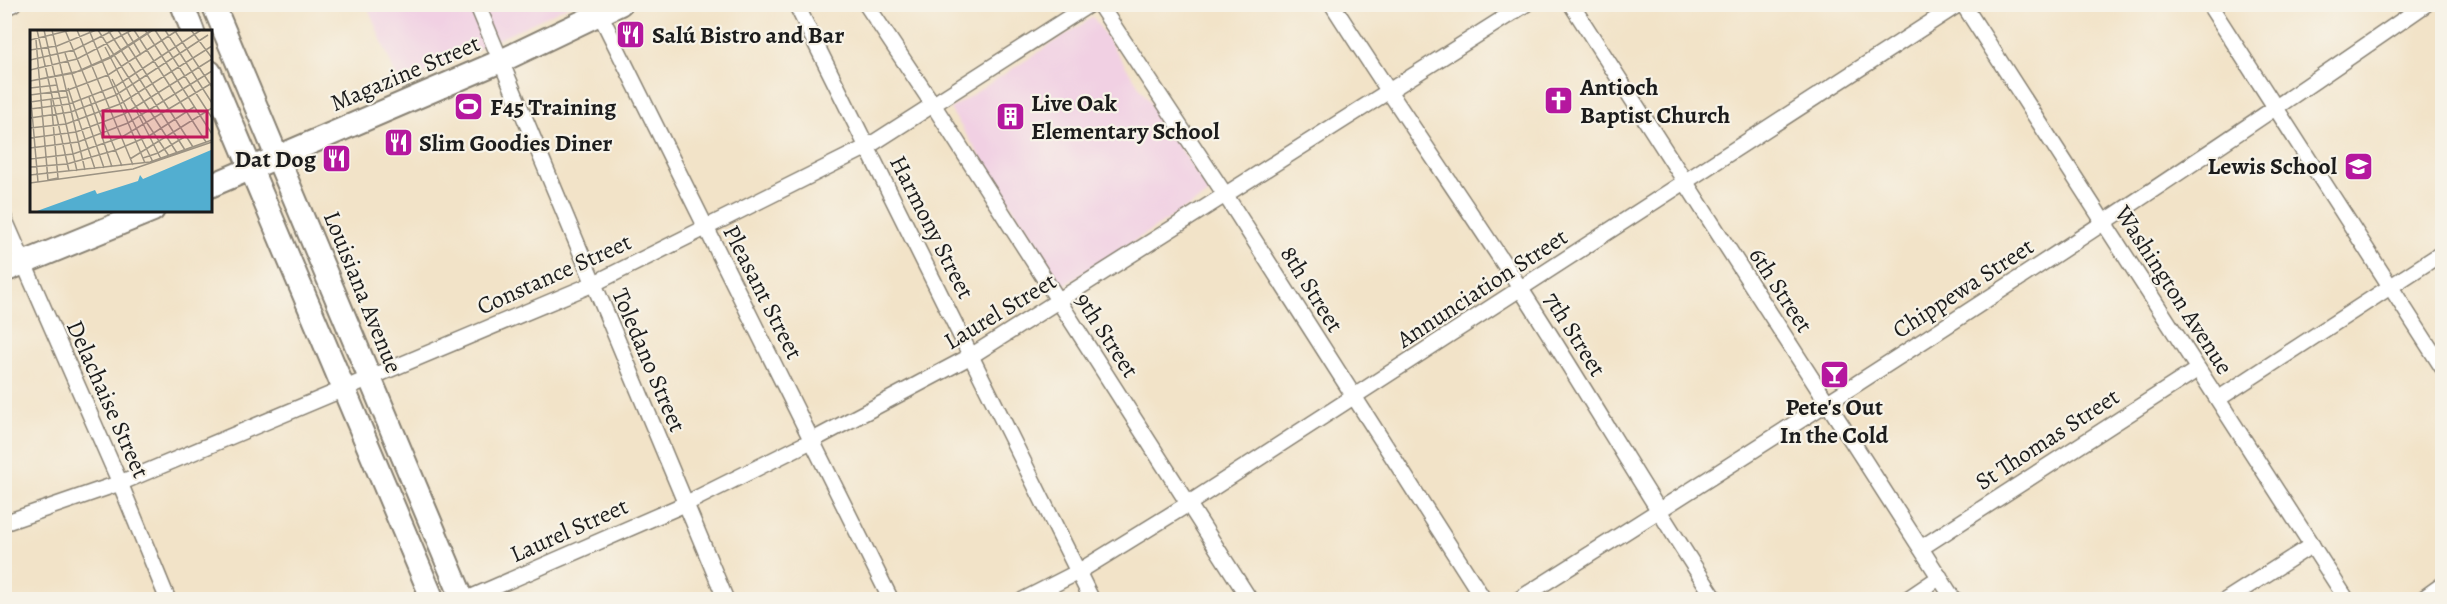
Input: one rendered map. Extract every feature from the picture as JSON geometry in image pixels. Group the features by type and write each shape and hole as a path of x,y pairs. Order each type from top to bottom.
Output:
{"street":[{"path":"4,8 12,4"},
{"path":"182,4 192,30"},
{"name":"Louisiana Avenue","path":"213,4 464,600"},
{"name":"Toledano Street","path":"477,4 726,600"},
{"name":"Harmony Street","path":"796,4 1092,600"},
{"name":"9th Street","path":"866,4 934,106 1250,600"},
{"name":"Constance Street","path":"4,523 120,483 593,284 867,147 1090,4"},
{"name":"8th Street","path":"1099,4 1226,196 1484,600"},
{"name":"7th Street","path":"1332,4 1521,290 1716,600"},
{"name":"Laurel Street","path":"464,600 685,504 813,440 971,356 1526,4"},
{"name":"6th Street","path":"1571,4 1954,600"},
{"name":"Annunciation Street","path":"1023,600 1078,572 1188,504 1961,4"},
{"name":"Washington Avenue","path":"1961,4 2347,600"},
{"path":"2209,4 2442,367"},
{"name":"Chippewa Street","path":"1518,600 1828,403 2104,223 2276,109 2426,4"},
{"name":"Magazine Street","path":"212,185 501,61 605,8"},
{"name":"Pleasant Street","path":"605,8 706,228 891,600"},
{"path":"212,77 433,600"},
{"path":"14,268 148,212"},
{"name":"Delachaise Street","path":"4,218 14,268 120,483 168,600"},
{"path":"2218,399 2442,253"},
{"path":"298,276 323,266"},
{"name":"St Thomas Street","path":"1920,548 2198,369"},
{"path":"2226,600 2312,545"},
{"path":"1906,600 1940,577"},
{"path":"2421,600 2442,585"}],"shaded area":[{"path":"382,4 570,5 400,86 369,10"},
{"path":"1093,17 1210,193 1063,286 950,109"}],"place":[{"name":"Salú Bistro and Bar","path":"631,35"},
{"name":"Antioch Baptist Church","path":"1559,101"},
{"name":"F45 Training","path":"469,107"},
{"name":"Live Oak Elementary School","path":"1010,117"},
{"name":"Slim Goodies Diner","path":"398,143"},
{"name":"Dat Dog","path":"337,159"},
{"name":"Lewis School","path":"2358,166"},
{"name":"Pete's Out In the Cold","path":"1834,374"}]}
